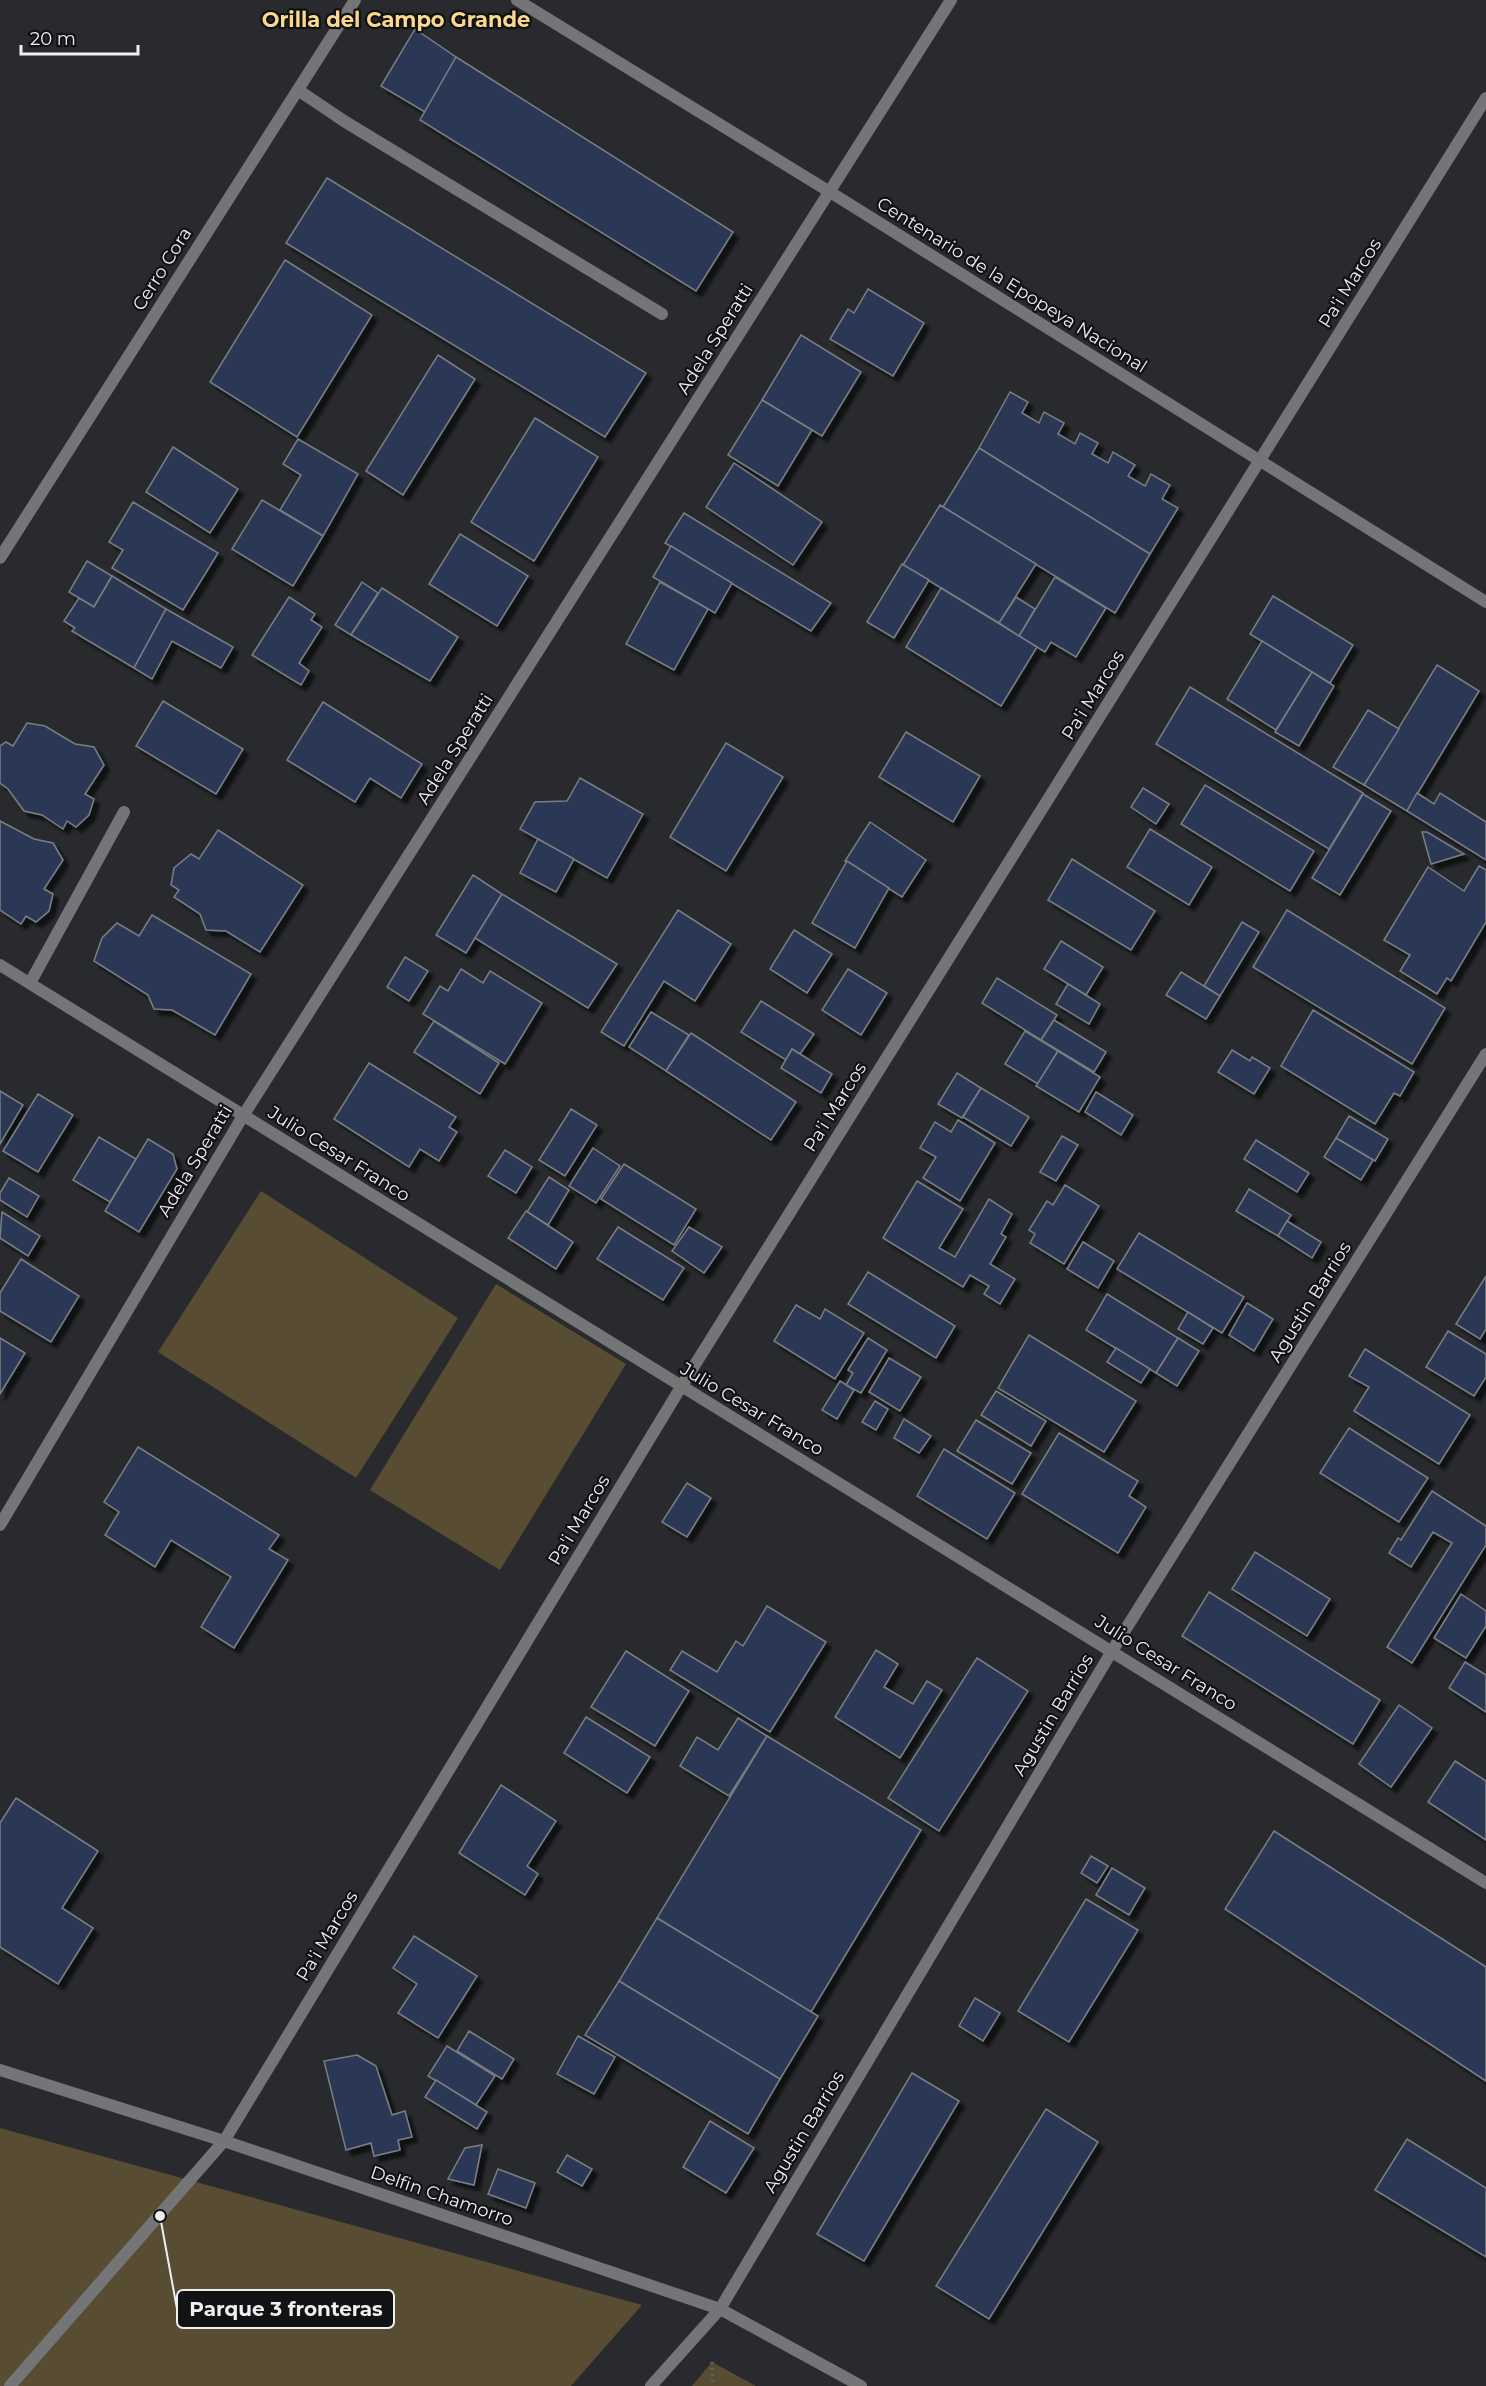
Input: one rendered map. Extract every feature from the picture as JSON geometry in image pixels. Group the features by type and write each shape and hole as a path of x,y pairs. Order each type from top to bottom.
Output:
{"street":[{"name":"Cerro Cora","path":"0,558 355,0"},
{"name":"Centenario de la Epopeya Nacional","path":"517,0 830,192 1486,602"},
{"name":"Adela Speratti","path":"0,1525 243,1116 951,0"},
{"path":"298,90 344,121 662,314"},
{"name":"Pa'i Marcos","path":"10,2386 224,2141 681,1387 1486,98"},
{"path":"30,983 124,812"},
{"name":"Julio Cesar Franco","path":"0,965 1486,1883"},
{"name":"Agustin Barrios","path":"651,2386 720,2309 1112,1651 1486,1054"},
{"name":"Delfin Chamorro","path":"0,2070 224,2141 720,2309 861,2386"}],"path":[{"path":"712,2362 713,2386"}],"shaded area":[{"path":"261,1191 458,1318 356,1478 158,1352"},
{"path":"496,1284 626,1364 500,1570 370,1490"},
{"path":"0,2128 642,2305 571,2386 0,2386"},
{"path":"712,2362 756,2386 692,2386"}],"building":[{"path":"415,29 456,57 425,112 381,86"},
{"path":"456,57 733,232 696,291 420,120"},
{"path":"327,178 646,373 605,437 286,243"},
{"path":"285,260 372,315 297,437 210,382"},
{"path":"868,289 924,323 893,376 830,339 848,309 854,313"},
{"path":"801,335 861,372 822,436 762,400"},
{"path":"438,355 475,379 403,495 366,471"},
{"path":"1010,392 1028,402 1022,413 1039,423 1044,412 1064,423 1058,434 1075,444 1080,433 1098,443 1092,454 1108,463 1113,452 1135,465 1128,476 1145,486 1151,474 1170,485 1162,499 1178,508 1150,554 979,448"},
{"path":"762,400 812,430 778,486 728,455"},
{"path":"535,418 598,457 534,561 471,522"},
{"path":"298,439 358,474 323,536 280,510 301,475 283,464"},
{"path":"173,447 238,489 210,533 146,492"},
{"path":"979,448 1150,554 1115,613 943,507"},
{"path":"734,463 822,522 793,565 706,507"},
{"path":"262,500 323,536 293,586 232,549"},
{"path":"133,502 218,553 183,610 112,568 123,550 109,542"},
{"path":"940,505 1036,564 999,623 903,565"},
{"path":"684,513 831,603 811,631 665,543"},
{"path":"460,534 528,576 497,626 429,584"},
{"path":"671,546 732,583 715,613 653,577"},
{"path":"87,561 112,576 94,607 69,592"},
{"path":"902,564 929,580 894,638 867,622"},
{"path":"112,576 166,609 134,668 72,631 75,628 64,621 79,598 94,607"},
{"path":"1055,577 1106,608 1076,657 1051,642 1045,652 1019,636"},
{"path":"362,582 378,593 351,635 335,625"},
{"path":"660,582 708,609 674,670 626,644"},
{"path":"382,588 458,637 430,681 351,635"},
{"path":"941,588 1037,647 1001,706 906,647"},
{"path":"1273,596 1353,645 1330,683 1250,634"},
{"path":"289,597 315,614 311,620 322,627 299,663 309,671 301,685 252,655"},
{"path":"1016,597 1035,609 1019,636 999,623"},
{"path":"166,609 233,647 221,668 172,641 152,679 134,668"},
{"path":"1262,641 1312,672 1276,730 1227,699"},
{"path":"1437,665 1479,691 1407,811 1364,785"},
{"path":"1312,672 1334,686 1299,746 1275,732"},
{"path":"1190,687 1363,793 1329,849 1156,744"},
{"path":"163,701 243,749 216,794 136,746"},
{"path":"323,702 422,764 401,798 370,778 355,802 287,760"},
{"path":"1368,710 1399,729 1364,785 1333,767"},
{"path":"27,723 45,726 75,744 94,747 104,765 85,794 94,799 89,815 76,827 67,821 63,829 42,815 24,811 8,789 0,783 0,746 6,742 13,746"},
{"path":"906,732 980,776 953,822 879,777"},
{"path":"726,743 783,777 726,871 670,837"},
{"path":"580,778 643,814 607,878 520,829 535,802 567,801"},
{"path":"1205,785 1314,851 1290,891 1181,824"},
{"path":"1143,788 1169,804 1156,824 1131,807"},
{"path":"1417,793 1434,804 1440,793 1486,822 1486,860 1407,811"},
{"path":"1363,794 1391,811 1340,895 1312,878"},
{"path":"0,821 34,839 53,843 63,860 44,889 53,894 49,911 36,922 26,916 21,924 0,910"},
{"path":"870,822 926,860 902,897 845,861"},
{"path":"1150,829 1212,867 1189,905 1127,867"},
{"path":"218,830 303,885 260,952 226,931 206,930 200,914 174,897 179,890 171,885 174,868 191,854 199,859"},
{"path":"1422,832 1427,832 1464,854 1431,864"},
{"path":"538,839 574,859 556,892 520,873"},
{"path":"1072,859 1155,911 1131,950 1048,900"},
{"path":"847,861 889,888 855,948 812,923"},
{"path":"1479,866 1486,870 1486,922 1451,981 1447,978 1437,994 1400,971 1410,955 1384,940 1428,867 1464,891"},
{"path":"473,875 502,894 466,953 436,935"},
{"path":"502,894 617,964 588,1008 475,938"},
{"path":"678,910 731,944 695,1001 664,981 624,1046 601,1032"},
{"path":"1287,910 1445,1008 1412,1064 1253,967"},
{"path":"152,915 251,974 215,1035 172,1010 154,1009 148,995 94,961 102,938 117,923 139,936"},
{"path":"1242,922 1259,932 1220,996 1204,986"},
{"path":"794,930 832,954 807,993 770,969"},
{"path":"1061,941 1103,967 1086,995 1044,969"},
{"path":"405,957 428,971 409,1001 387,987"},
{"path":"461,969 483,983 490,971 542,1003 505,1064 423,1014 440,986 448,991"},
{"path":"848,969 887,993 861,1035 822,1010"},
{"path":"1181,972 1220,996 1206,1019 1166,995"},
{"path":"997,978 1057,1015 1041,1040 982,1003"},
{"path":"1068,984 1100,1004 1089,1024 1056,1004"},
{"path":"761,1001 814,1034 800,1054 792,1049 786,1060 741,1032"},
{"path":"1313,1010 1414,1072 1400,1096 1394,1093 1375,1124 1281,1066"},
{"path":"651,1012 689,1035 666,1071 629,1047"},
{"path":"1054,1020 1106,1052 1094,1072 1041,1040"},
{"path":"434,1021 499,1063 480,1094 414,1052"},
{"path":"1025,1031 1058,1051 1038,1084 1005,1064"},
{"path":"691,1033 796,1102 771,1140 666,1071"},
{"path":"792,1049 832,1074 821,1093 781,1068"},
{"path":"1232,1050 1250,1061 1252,1057 1270,1068 1254,1094 1218,1072"},
{"path":"1058,1051 1100,1077 1079,1112 1036,1086"},
{"path":"369,1063 456,1117 449,1127 457,1132 439,1161 420,1149 409,1167 334,1119"},
{"path":"957,1073 981,1088 962,1118 938,1104"},
{"path":"981,1088 1029,1117 1011,1146 963,1117"},
{"path":"0,1091 23,1105 0,1144"},
{"path":"1096,1092 1133,1115 1121,1135 1085,1112"},
{"path":"38,1094 73,1115 38,1172 3,1151"},
{"path":"571,1109 597,1125 565,1176 539,1160"},
{"path":"1349,1116 1388,1139 1375,1161 1336,1138"},
{"path":"958,1120 995,1143 960,1201 923,1178 936,1157 920,1148 935,1122 951,1132"},
{"path":"1062,1136 1078,1145 1056,1181 1040,1172"},
{"path":"99,1137 136,1159 110,1202 73,1180"},
{"path":"1336,1138 1373,1160 1361,1180 1324,1157"},
{"path":"148,1139 173,1154 177,1169 139,1232 105,1211"},
{"path":"1256,1140 1309,1173 1297,1192 1244,1159"},
{"path":"593,1148 620,1166 596,1203 569,1186"},
{"path":"505,1150 532,1167 516,1193 488,1176"},
{"path":"624,1164 696,1209 674,1245 601,1199"},
{"path":"549,1177 569,1190 548,1225 527,1212"},
{"path":"9,1178 39,1196 27,1217 0,1200 0,1193"},
{"path":"917,1181 963,1209 939,1248 955,1257 989,1199 1012,1214 1001,1234 1006,1237 990,1264 1015,1279 1000,1304 984,1294 989,1286 970,1275 963,1287 883,1238"},
{"path":"1065,1185 1099,1206 1064,1264 1030,1243 1035,1234 1029,1230 1047,1201 1053,1205"},
{"path":"1249,1189 1291,1215 1278,1236 1236,1211"},
{"path":"526,1211 573,1242 556,1269 508,1238"},
{"path":"2,1212 40,1236 28,1256 0,1238"},
{"path":"1287,1221 1321,1242 1312,1258 1278,1236"},
{"path":"618,1227 684,1268 663,1300 597,1259"},
{"path":"689,1227 722,1247 704,1273 672,1251"},
{"path":"1139,1233 1244,1297 1222,1333 1117,1269"},
{"path":"1083,1242 1114,1261 1098,1288 1067,1269"},
{"path":"21,1259 79,1296 51,1342 0,1311 0,1293"},
{"path":"868,1272 955,1326 936,1358 848,1304"},
{"path":"1486,1276 1486,1329 1480,1339 1456,1324"},
{"path":"1107,1294 1178,1338 1156,1373 1086,1330"},
{"path":"1247,1303 1273,1319 1254,1351 1229,1335"},
{"path":"796,1305 820,1319 825,1309 864,1333 835,1379 774,1341"},
{"path":"1188,1312 1213,1328 1203,1344 1178,1329"},
{"path":"1448,1331 1486,1354 1486,1377 1474,1396 1426,1367"},
{"path":"1029,1335 1136,1401 1104,1452 998,1388"},
{"path":"0,1338 25,1353 0,1394"},
{"path":"868,1338 887,1350 861,1393 846,1385 853,1373 848,1370"},
{"path":"1178,1338 1199,1351 1177,1386 1156,1373"},
{"path":"1116,1348 1150,1369 1141,1383 1107,1362"},
{"path":"1365,1349 1470,1415 1439,1464 1354,1411 1369,1387 1349,1376"},
{"path":"889,1358 921,1377 900,1411 869,1392"},
{"path":"840,1381 854,1390 837,1419 822,1410"},
{"path":"996,1391 1046,1421 1031,1446 981,1415"},
{"path":"875,1401 888,1409 876,1430 862,1422"},
{"path":"904,1419 931,1436 919,1453 894,1438"},
{"path":"976,1420 1031,1453 1012,1484 957,1451"},
{"path":"1349,1428 1428,1478 1399,1522 1320,1473"},
{"path":"1059,1433 1138,1481 1129,1496 1146,1507 1118,1553 1022,1494"},
{"path":"138,1447 279,1535 269,1549 288,1560 234,1648 201,1627 231,1577 171,1540 155,1567 105,1535 119,1512 104,1502"},
{"path":"944,1449 1015,1493 987,1539 917,1496"},
{"path":"687,1483 711,1498 687,1537 662,1522"},
{"path":"1432,1491 1486,1526 1486,1545 1412,1663 1387,1647 1452,1543 1433,1532 1411,1567 1389,1553 1398,1538 1401,1540"},
{"path":"1255,1552 1330,1599 1307,1636 1232,1589"},
{"path":"1209,1592 1380,1700 1353,1744 1182,1636"},
{"path":"1461,1594 1486,1611 1486,1626 1466,1658 1434,1638"},
{"path":"767,1606 826,1642 770,1732 670,1670 682,1651 717,1672 736,1641 743,1646"},
{"path":"876,1650 898,1664 884,1687 913,1704 927,1681 942,1690 900,1758 835,1717"},
{"path":"626,1651 689,1691 655,1746 591,1707"},
{"path":"977,1658 1028,1691 939,1831 888,1798"},
{"path":"1465,1662 1486,1675 1486,1712 1449,1688"},
{"path":"1399,1705 1432,1728 1391,1787 1359,1764"},
{"path":"586,1717 650,1757 627,1793 564,1753"},
{"path":"738,1718 767,1736 729,1796 680,1766 697,1737 718,1750"},
{"path":"767,1736 921,1830 811,2012 657,1918"},
{"path":"1455,1761 1486,1781 1486,1840 1428,1802"},
{"path":"501,1785 556,1821 527,1866 538,1874 525,1895 459,1853"},
{"path":"16,1798 98,1851 62,1908 93,1928 58,1984 0,1947 0,1823"},
{"path":"1274,1831 1486,1967 1486,2081 1225,1909"},
{"path":"1091,1856 1108,1866 1097,1883 1081,1873"},
{"path":"1112,1868 1145,1888 1129,1915 1096,1895"},
{"path":"1086,1899 1138,1930 1069,2042 1018,2011"},
{"path":"657,1918 818,2016 780,2079 619,1981"},
{"path":"414,1936 477,1976 438,2038 398,2013 417,1984 393,1968"},
{"path":"619,1981 780,2079 748,2134 585,2035"},
{"path":"975,1998 1000,2013 983,2041 959,2026"},
{"path":"469,2031 514,2059 502,2079 457,2051"},
{"path":"578,2036 615,2057 594,2094 557,2074"},
{"path":"447,2046 495,2076 476,2105 428,2076"},
{"path":"357,2055 376,2066 392,2115 405,2111 412,2137 398,2140 400,2150 374,2156 371,2143 346,2150 324,2061"},
{"path":"912,2073 959,2101 864,2261 817,2234"},
{"path":"436,2080 487,2112 477,2129 425,2097"},
{"path":"1046,2109 1098,2142 989,2319 936,2286"},
{"path":"710,2121 754,2148 726,2193 683,2167"},
{"path":"1407,2139 1486,2188 1486,2257 1375,2190"},
{"path":"482,2145 474,2185 448,2179 465,2148"},
{"path":"567,2155 592,2169 582,2186 557,2172"},
{"path":"498,2169 535,2183 526,2208 488,2194"}],"place":[{"name":"Parque 3 fronteras","path":"160,2216"}],"district":[{"name":"Orilla del Campo Grande","path":"396,20"}]}
